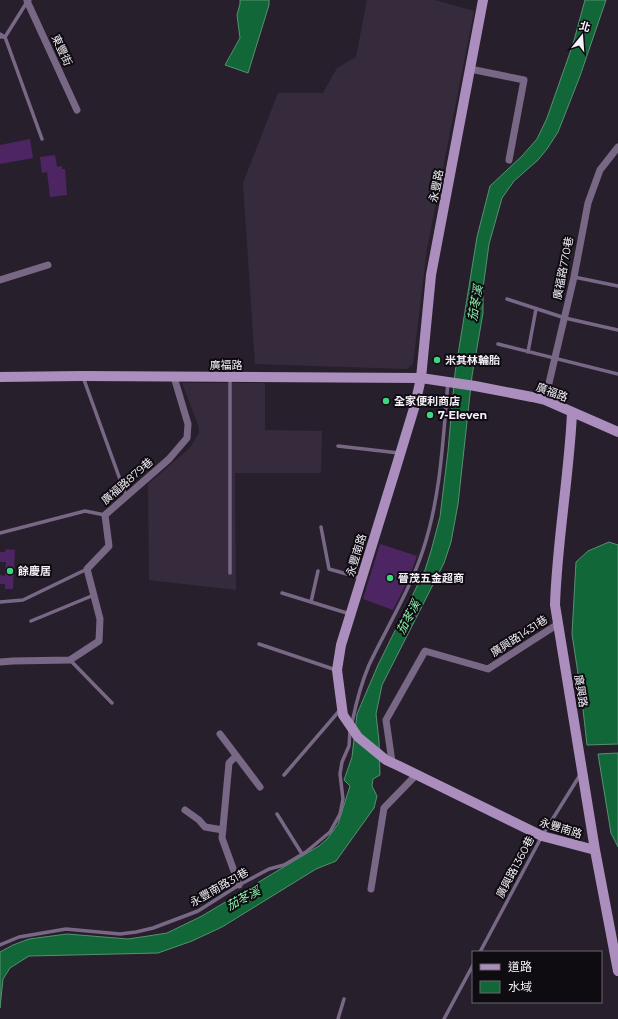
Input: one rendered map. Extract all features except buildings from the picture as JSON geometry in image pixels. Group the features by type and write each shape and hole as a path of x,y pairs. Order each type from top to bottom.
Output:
{"street":[{"name":"永豐路","path":"421,378 431,275 483,0"},
{"name":"東豐街","path":"28,1 77,110"},
{"path":"470,69 524,80 509,160"},
{"name":"廣福路770巷","path":"545,400 574,277 588,203 600,170 618,147"},
{"path":"0,280 48,265"},
{"name":"廣福路","path":"0,377 421,378 475,386 545,400 618,432"},
{"name":"廣福路879巷","path":"87,569 109,546 106,515 169,459 187,438 188,424 174,377"},
{"name":"永豐南路","path":"421,378 400,454 341,645 337,670 343,715 358,737 392,762 416,775 542,836 594,850"},
{"name":"廣興路","path":"572,413 571,444 556,574 555,605 594,850 618,971"},
{"path":"0,662 70,660 99,641 100,619 87,569"},
{"name":"廣興路1431巷","path":"392,762 386,720 425,650 488,669 558,624"},
{"path":"220,734 260,788"},
{"path":"236,756 229,763 222,838 239,885"},
{"path":"371,889 384,808 416,775"},
{"path":"185,810 199,820 205,827 222,830"}],"lane":[{"path":"5,37 28,1"},
{"path":"0,34 5,37 42,139"},
{"path":"0,37 5,37"},
{"path":"574,277 618,286"},
{"path":"507,299 565,318 618,330"},
{"path":"528,352 536,309"},
{"path":"498,344 618,374"},
{"path":"82,376 126,496"},
{"path":"230,377 230,573"},
{"name":"永豐南路31巷","path":"0,945 19,937 66,929 120,934 153,928 198,911 239,885 302,854 315,846 330,832 340,814 343,799 340,774 342,762 348,746 357,700 369,666 402,600 423,550 436,504 450,382"},
{"path":"338,446 400,454"},
{"path":"0,533 85,511 106,515"},
{"path":"321,528 329,569 362,578"},
{"path":"0,602 23,600 87,569"},
{"path":"311,602 318,571"},
{"path":"282,593 351,614"},
{"path":"31,621 94,595"},
{"path":"259,644 337,670"},
{"path":"70,660 112,703"},
{"path":"284,776 342,708"},
{"name":"廣興路1360巷","path":"481,951 542,836 582,772"},
{"path":"277,814 302,854"},
{"path":"444,1019 472,967"},
{"path":"338,1019 344,999"}],"shaded area":[{"path":"367,0 435,0 474,11 427,249 413,364 407,369 255,364 243,183 278,93 323,93 337,68 356,57"},
{"path":"182,383 265,383 265,430 322,431 321,473 235,473 236,590 149,580 148,484 190,448 199,433 199,427"}],"water":[{"path":"240,0 269,0 269,5 248,73 225,65 240,38 237,15"},
{"name":"茄苳溪","path":"585,0 606,0 580,76 558,132 538,160 514,181 502,198 489,244 483,288 483,313 472,376 458,504 451,542 444,563 382,685 376,714 379,741 380,775 373,779 372,786 377,796 374,808 336,861 316,869 222,927 192,941 158,953 29,956 10,968 3,979 0,1008 0,952 29,939 67,934 128,939 167,933 202,916 319,846 328,838 338,824 350,786 344,780 352,757 357,714 378,665 425,570 440,517 455,373 477,237 490,186 522,156 537,139 547,118 573,44"},
{"path":"609,542 618,545 618,744 587,745 572,634 576,562 588,551"},
{"path":"618,753 618,847 611,833 598,754"}],"place":[{"name":"米其林輪胎","path":"437,360"},
{"name":"全家便利商店","path":"386,401"},
{"name":"7-Eleven","path":"430,415"},
{"name":"餘慶居","path":"10,571"},
{"name":"晉茂五金超商","path":"390,578"}]}
